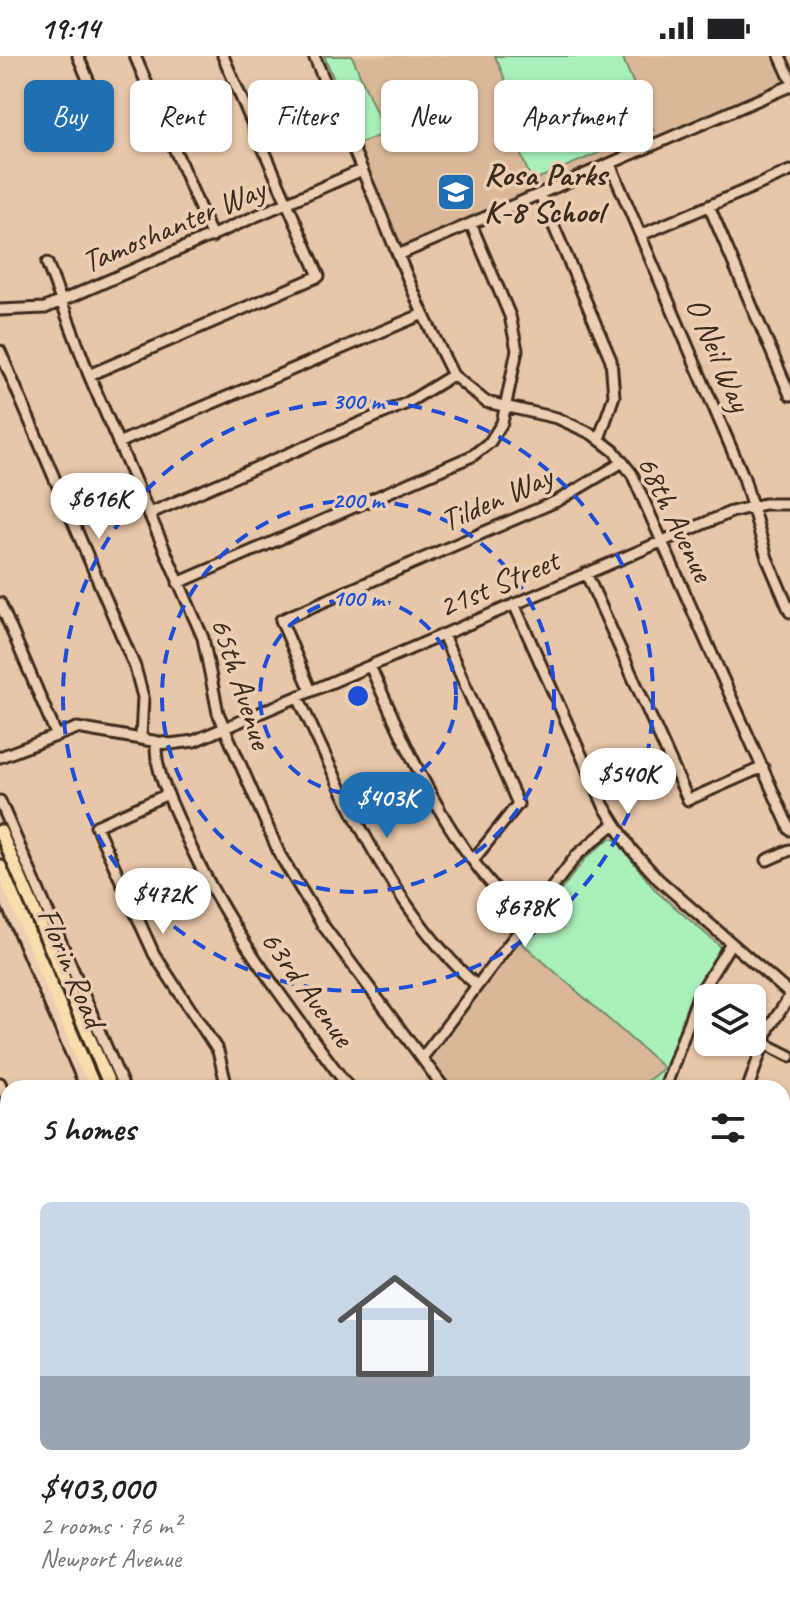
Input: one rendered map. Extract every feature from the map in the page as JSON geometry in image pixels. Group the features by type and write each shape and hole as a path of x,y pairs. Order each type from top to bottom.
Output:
{"main road":[{"name":"Florin Road","path":"0,831 4,862 92,1080"},
{"name":"Florin Road","path":"4,862 107,1080"}],"street":[{"path":"78,56 88,80"},
{"path":"135,56 212,237"},
{"path":"89,375 319,276 223,56"},
{"name":"68th Avenue","path":"314,56 423,314 453,375 476,396 506,408 568,422 599,439 623,462 639,487 790,830"},
{"path":"780,56 790,78"},
{"path":"398,255 790,86"},
{"name":"O Neil Way","path":"610,164 744,478 767,558 790,612"},
{"name":"Tamoshanter Way","path":"0,310 31,311 59,301 362,170"},
{"path":"641,235 790,171"},
{"path":"540,194 611,360 614,396 599,439"},
{"path":"709,206 790,395"},
{"path":"178,583 472,456 497,433 516,362 516,338 471,224"},
{"name":"65th Avenue","path":"47,263 89,375 208,651 215,700 225,730 292,878 438,1080"},
{"path":"118,443 423,314"},
{"path":"0,351 135,667 143,697 141,738"},
{"path":"148,514 407,403 453,375"},
{"name":"Tilden Way","path":"311,691 281,620 559,500 623,462"},
{"name":"21st Street","path":"0,757 56,734 88,728 156,742 183,744 225,730 661,541 752,506 790,504"},
{"path":"586,573 688,800 763,767"},
{"path":"0,603 56,734"},
{"path":"514,604 614,824 659,880 790,995 766,1039"},
{"path":"443,635 518,804 474,859"},
{"path":"370,666 420,776 474,859 502,896 527,920"},
{"path":"298,697 348,803 383,866 451,960 476,985"},
{"name":"63rd Avenue","path":"156,742 157,765 168,794 199,869 225,916 343,1080"},
{"path":"168,794 96,826 149,944 218,1051 225,1080"},
{"name":"Florin Road","path":"0,801 121,1080"},
{"path":"422,1058 577,855 614,824"},
{"path":"767,860 790,850"},
{"name":"Florin Road","path":"0,889 83,1080"},
{"path":"668,1080 698,996 731,943"},
{"path":"766,1044 790,1056"},
{"path":"751,1080 759,1056"}],"shaded area":[{"path":"322,56 774,56 784,78 781,84 653,141 653,80 494,80 494,152 626,152 407,245 401,244 362,152 365,152 365,80 332,80"},
{"path":"521,942 665,1069 649,1080 446,1080 430,1055"}],"green space":[{"path":"324,56 352,56 362,80 334,80"},
{"path":"495,56 622,56 632,80 505,80"},
{"path":"365,86 381,124 381,135 365,141"},
{"path":"520,152 601,152 532,181"},
{"path":"610,838 616,840 656,891 719,945 720,952 700,984 694,984 694,994 662,1080 648,1080 664,1068 521,942 585,859"}],"place":[{"name":"Rosa Parks K-8 School","path":"456,192"}]}
